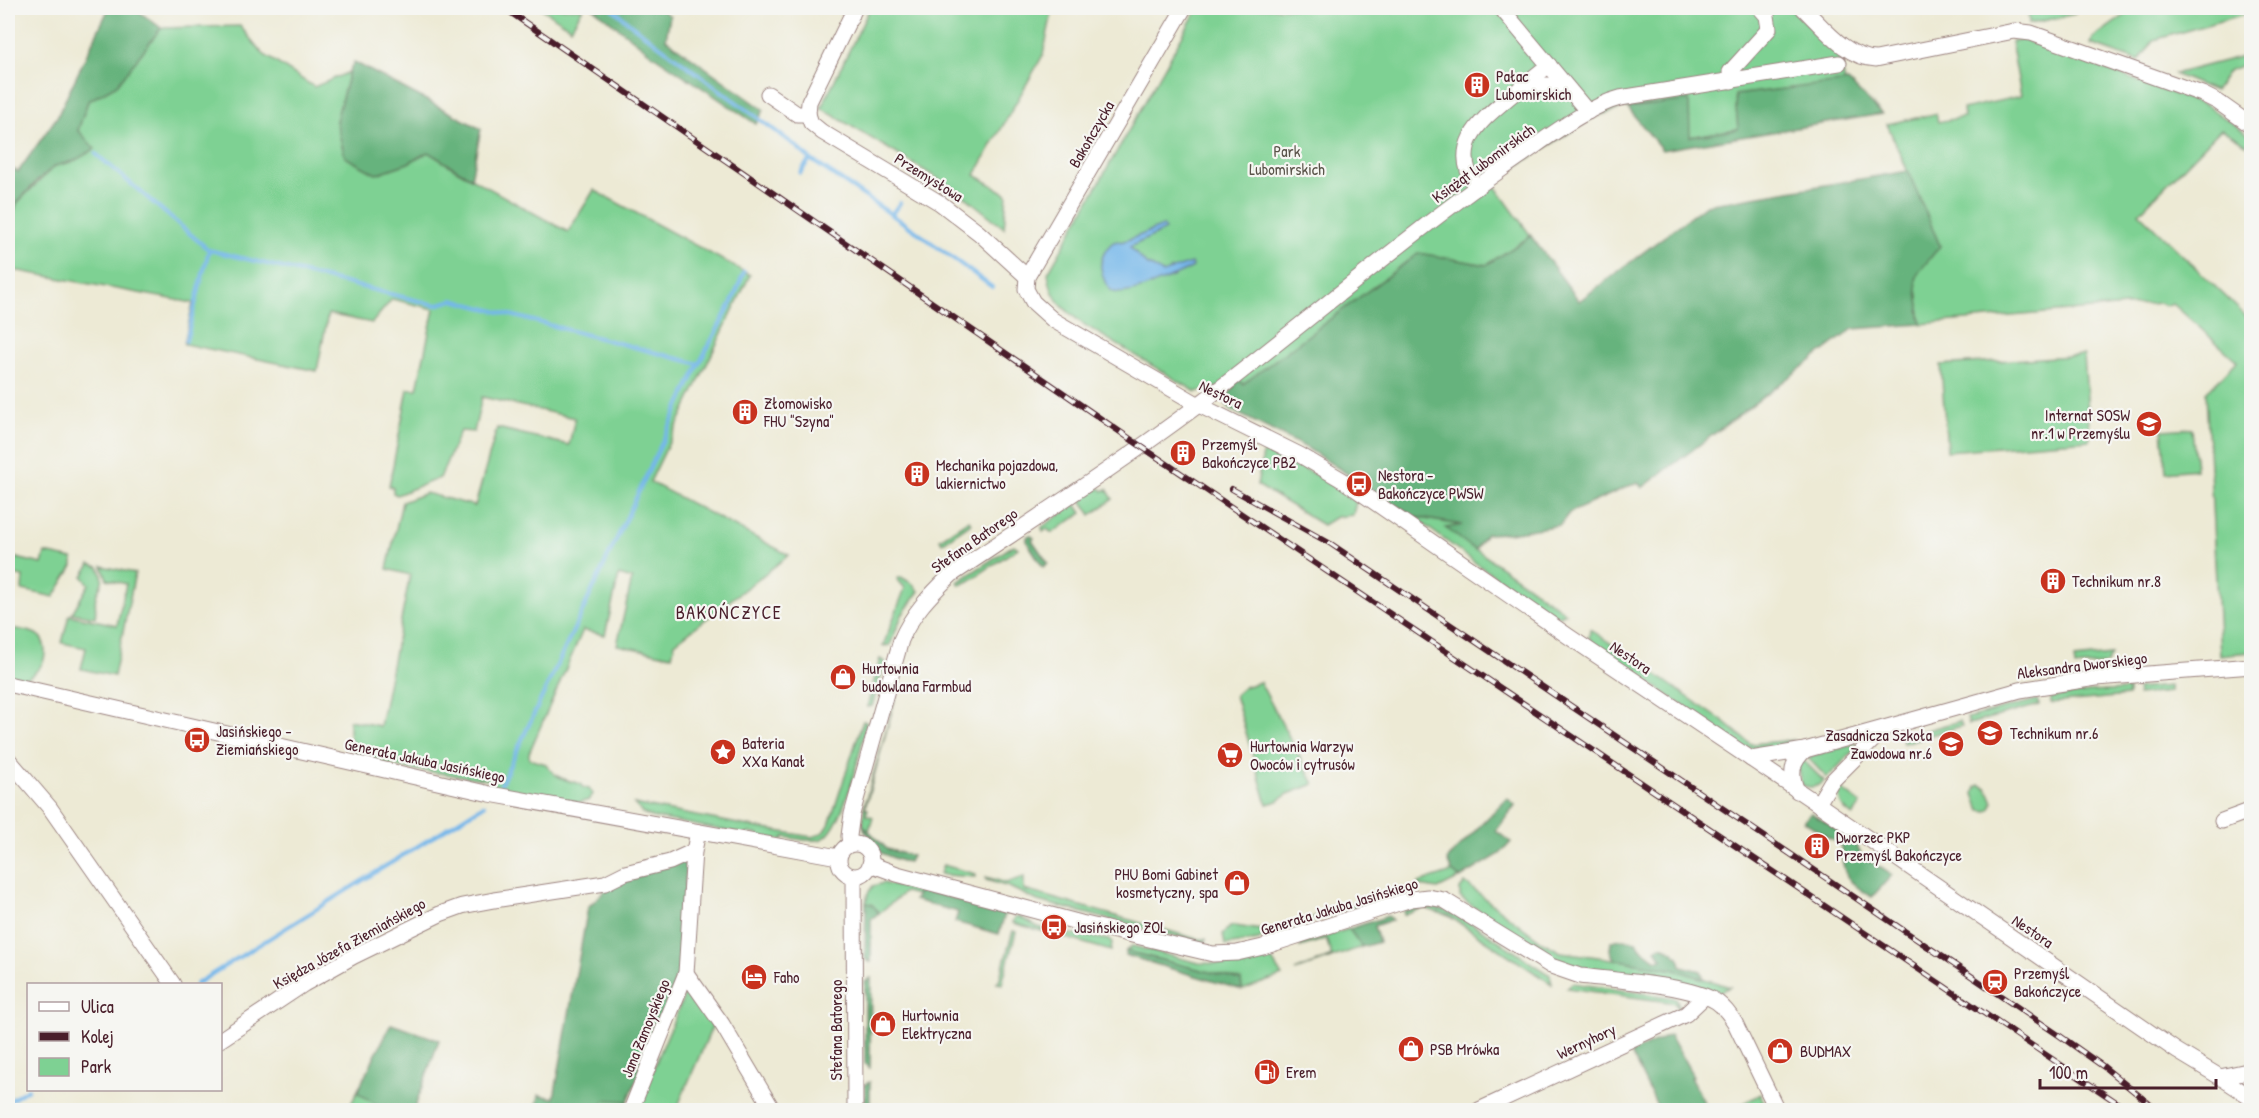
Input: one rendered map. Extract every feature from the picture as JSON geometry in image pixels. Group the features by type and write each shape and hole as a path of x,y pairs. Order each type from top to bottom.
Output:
{"street":[{"path":"807,114 809,102 855,8"},
{"name":"Bakończycka","path":"1027,277 1184,8"},
{"path":"1501,8 1588,112"},
{"path":"1731,81 1730,72 1769,29 1767,16 1760,8"},
{"path":"1803,8 1858,57"},
{"name":"Książąt Lubomirskich","path":"1199,405 1476,188 1588,112 1620,98 1855,61 1858,57 1875,59 2020,31 2202,94 2218,102 2252,126"},
{"path":"1476,188 1469,177 1468,168 1471,135 1482,119 1549,65"},
{"path":"1525,84 1569,90"},
{"name":"Przemysłowa","path":"768,94 797,114 807,114 811,123 822,132 940,204 961,219 1027,277"},
{"name":"Nestora","path":"1027,277 1026,290 1033,302 1053,320 1199,405 1300,454 1344,481 2006,935 2252,1098"},
{"name":"Stefana Batorego","path":"850,844 852,814 897,656 907,626 921,606 951,575 1126,458 1199,405"},
{"name":"Aleksandra Dworskiego","path":"1751,759 1805,750 1997,695 2067,681 2252,666"},
{"name":"Generała Jakuba Jasińskiego","path":"8,684 490,794 838,857"},
{"name":"Aleksandra Dworskiego","path":"1818,804 1831,782 1886,727"},
{"path":"1797,791 1792,777 1793,765 1805,750"},
{"path":"8,759 50,808 172,983"},
{"path":"2222,821 2252,810"},
{"path":"694,851 698,832"},
{"path":"850,844 860,844 868,850 871,859 865,873 854,877 842,871 838,857 850,844"},
{"name":"Jana Zamoyskiego","path":"631,1110 686,973 694,851"},
{"name":"Księdza Józefa Ziemiańskiego","path":"222,1039 304,984 375,945 440,914 462,906 605,883 625,873 670,862 694,851"},
{"name":"Generała Jakuba Jasińskiego","path":"870,864 897,874 1213,954 1237,953 1263,947 1411,899 1435,898 1455,905 1551,966 1566,972 1580,976 1682,990 1717,1003 1731,1016 1777,1110"},
{"name":"Stefana Batorego","path":"854,877 855,1110"},
{"path":"686,973 722,1024 773,1110"},
{"name":"Wernyhory","path":"1479,1110 1686,1014 1704,997"},
{"path":"2220,1077 2252,1070"}],"green space":[{"path":"109,8 134,8 161,28 117,85 88,101 78,130 95,149 74,161 55,166 37,181 17,203 8,233 8,166 18,172 57,117"},
{"path":"541,8 583,8 571,28"},
{"path":"593,8 659,8 670,16 666,39 764,110 756,124 653,55"},
{"path":"870,8 1053,8 1043,55 975,175 1007,194 1004,228 957,190 821,108"},
{"name":"Park Lubomirskich","path":"1198,8 1790,8 1839,52 1845,82 1735,95 1738,129 1689,137 1688,100 1623,108 1594,117 1492,182 1531,236 1487,265 1418,253 1243,385 1196,392 1083,324 1069,313 1055,297 1048,273"},
{"path":"2021,8 2074,8 2075,14 2029,24 2028,9"},
{"path":"2141,8 2251,8 2252,12 2154,40 2139,61 2091,44 2093,38 2128,13"},
{"path":"240,26 263,54 314,87 349,72 336,121 345,157 376,174 408,163 428,152 568,232 594,190 750,275 650,482 789,555 675,643 672,656 617,645 632,579 619,575 605,635 583,630 529,753 529,759 546,764 549,769 565,780 581,784 582,787 589,789 593,794 589,800 578,803 496,788 489,780 410,769 358,757 349,734 349,720 380,726 410,575 387,569 402,502 426,493 475,506 497,428 569,445 575,418 482,397 474,432 460,431 440,478 397,495 389,486 408,389 417,389 434,309 392,299 372,323 328,314 317,371 184,344 193,303 19,271 8,271 8,233 17,203 55,166 74,161 78,130 88,101 117,85 161,28"},
{"path":"2024,40 2207,106 2251,136 2251,147 2221,129 2139,213 2251,321 2251,652 2220,655 2206,393 2237,361 2172,303 2164,306 2160,303 1921,324 1916,280 1918,273 1940,246 1887,124 1936,114 1938,122 1964,117 1963,109 2021,96 2011,41"},
{"path":"2251,54 2251,62 2228,71 2215,91 2174,74"},
{"path":"354,62 481,129 471,178 428,152 408,163 376,174 345,157 336,121 349,72"},
{"path":"1848,81 1882,114 1662,150 1628,108 1689,100 1690,137 1738,129 1735,95"},
{"path":"1908,171 1940,246 1918,273 1916,280 1921,324 1853,329 1642,488 1638,482 1569,513 1560,525 1486,534 1475,550 1446,528 1462,525 1414,517 1307,448 1231,410 1226,404 1238,379 1243,384 1419,253 1486,265 1531,236 1579,301 1706,205"},
{"path":"2084,355 2090,440 1947,451 1941,365"},
{"path":"2192,428 2196,469 2166,472 2162,430"},
{"path":"1264,449 1316,475 1356,502 1353,515 1336,517 1323,525 1257,485"},
{"path":"1100,488 1103,491 1107,489 1113,499 1091,515 1081,500"},
{"path":"1076,504 1082,513 1052,533 1047,529 1043,532 1042,527"},
{"path":"1414,517 1465,526 1446,528 1566,613 1560,616 1551,614 1477,564"},
{"path":"969,520 971,523 942,543 940,539"},
{"path":"1030,535 1048,563 1043,567 1027,542 1027,537"},
{"path":"1014,545 1018,548 960,585 958,582"},
{"path":"45,553 73,559 73,566 54,597 22,590 23,577 8,574 8,556 42,564"},
{"path":"90,564 99,567 102,576 95,599 95,617 72,613 89,584 83,577"},
{"path":"102,566 135,573 114,676 81,669 86,648 62,643 69,615 117,625 126,584 107,579"},
{"path":"901,577 913,584 919,591 902,615 890,645 883,646 905,588 897,579"},
{"path":"8,628 33,633 39,636 44,643 45,652 42,664 24,680 8,676"},
{"path":"1590,629 1724,722 1751,744 1794,740 1771,749 1744,748 1595,645 1589,638"},
{"path":"2111,655 2106,664 2075,667 2074,659"},
{"path":"880,659 885,662 872,706 867,707"},
{"path":"1260,682 1314,784 1267,804 1235,695 1244,687"},
{"path":"2170,686 2170,692 2138,695 2137,689"},
{"path":"2128,690 2128,696 2051,703 2051,698 2090,692"},
{"path":"896,696 865,808 868,809 866,815 873,817 869,831 863,825 864,807"},
{"path":"2037,700 2039,705 1969,724 1967,718"},
{"path":"863,721 867,722 844,804 830,832 822,839 784,837 783,840 759,837 759,835 749,833 749,835 651,817 642,813 634,804 812,837 824,831 829,825"},
{"path":"1960,721 1962,726 1903,743 1902,737"},
{"path":"1862,742 1827,778 1807,757"},
{"path":"1803,760 1824,781 1814,787 1802,785 1797,766"},
{"path":"1980,785 1987,788 1993,802 1988,811 1980,810 1974,794 1976,787"},
{"path":"1840,788 1861,804 1853,816 1841,804"},
{"path":"1507,798 1515,805 1496,831 1511,842 1500,854 1460,878 1452,872 1447,860"},
{"path":"1811,813 1854,841 1862,856 1892,875 1872,897 1851,882 1843,865 1841,846 1804,821"},
{"path":"863,825 887,849 912,856 909,862 881,853"},
{"path":"686,859 681,971 628,1101 606,1100 596,1110 536,1110 539,1095 554,1098 588,907 609,887"},
{"path":"943,865 976,874 975,877 940,874"},
{"path":"1452,872 1460,878 1438,889 1419,886 1418,883"},
{"path":"986,877 1006,883 1024,877 1024,890 1197,939 1206,939 1205,944 1038,901 1009,887 986,880"},
{"path":"883,883 918,892 916,895 905,892 879,913 872,905 866,903 868,893 873,886"},
{"path":"1465,883 1542,942 1561,952 1676,970 1730,987 1719,992 1687,984 1581,969 1557,961 1463,900 1460,897 1460,889"},
{"path":"1403,888 1402,891 1313,921 1311,918"},
{"path":"918,892 938,894 1003,912 1005,914 999,934 955,922 958,912 914,900"},
{"path":"866,903 872,904 879,913 871,919 871,962 865,958"},
{"path":"1421,906 1453,914 1487,933 1550,975 1552,984 1449,916 1424,908 1404,915 1404,911"},
{"path":"1018,916 1038,927 1050,930 1049,933 1013,923 1015,917"},
{"path":"1388,916 1392,920 1374,926 1379,942 1362,947 1349,929"},
{"path":"1230,927 1261,930 1263,935 1259,940 1225,945 1223,934"},
{"path":"1349,929 1362,947 1295,971 1332,956 1326,939 1300,947 1301,944"},
{"path":"1013,931 1016,932 1002,984 997,983 999,981"},
{"path":"1057,932 1110,940 1112,942 1111,951 1056,935"},
{"path":"1619,939 1636,942 1643,951 1657,960 1662,959 1656,949 1661,946 1668,949 1677,956 1681,966 1701,971 1704,979 1676,970 1614,959 1610,950 1611,942"},
{"path":"1132,946 1199,963 1231,964 1270,957 1282,976 1242,990 1241,980 1126,951"},
{"path":"1126,951 1241,980 1242,990 1125,955"},
{"path":"871,978 869,1068 865,1064 865,982"},
{"path":"1572,983 1676,998 1679,1006 1677,1011 1676,1003 1567,988"},
{"path":"687,989 708,1010 713,1025 676,1110 636,1110"},
{"path":"391,1024 439,1040 414,1110 384,1110 357,1092"},
{"path":"1670,1035 1693,1076 1691,1077 1708,1110 1659,1110 1631,1053"},
{"path":"870,1082 870,1110 865,1110 865,1084"},
{"path":"357,1092 384,1110 348,1110"},
{"path":"1760,1094 1768,1110 1732,1110"},
{"path":"606,1099 628,1101 624,1110 596,1110"}],"water":[{"path":"1163,226 1165,230 1130,247 1147,265 1162,273 1191,263 1193,267 1142,288 1121,293 1111,290 1105,282 1101,268 1102,258 1107,248 1114,242 1123,241"}],"waterway":[{"path":"612,8 629,23 796,146 810,159 800,173"},
{"path":"96,154 209,250 436,305 453,300 699,364"},
{"path":"810,159 917,232 992,287"},
{"path":"891,215 900,203"},
{"path":"186,341 209,250"},
{"path":"501,784 699,364 733,300 744,272"},
{"path":"198,983 484,805"},
{"path":"8,1102 27,1090"}],"railway":[{"path":"504,8 1142,447 2128,1110"},
{"path":"1232,489 1331,544 2060,1036 2104,1067 2157,1110"}],"place":[{"name":"Pałac Lubomirskich","path":"1477,85"},
{"name":"Złomowisko FHU \"Szyna\"","path":"745,412"},
{"name":"Internat SOSW nr.1 w Przemyślu","path":"2149,424"},
{"name":"Przemyśl Bakończyce PB2","path":"1183,453"},
{"name":"Mechanika pojazdowa, lakiernictwo","path":"917,474"},
{"name":"Nestora - Bakończyce PWSW","path":"1359,484"},
{"name":"Technikum nr.8","path":"2053,581"},
{"name":"Hurtownia budowlana Farmbud","path":"843,677"},
{"name":"Technikum nr.6","path":"1990,733"},
{"name":"Jasińskiego - Ziemiańskiego","path":"197,740"},
{"name":"Zasadnicza Szkoła Zawodowa nr.6","path":"1951,744"},
{"name":"Bateria XXa Kanał","path":"723,752"},
{"name":"Hurtownia Warzyw Owoców i cytrusów","path":"1230,755"},
{"name":"Dworzec PKP Przemyśl Bakończyce","path":"1817,846"},
{"name":"PHU Bomi Gabinet kosmetyczny, spa","path":"1237,883"},
{"name":"Jasińskiego ZOL","path":"1054,927"},
{"name":"Faho","path":"754,977"},
{"name":"Przemyśl Bakończyce","path":"1995,982"},
{"name":"Hurtownia Elektryczna","path":"883,1024"},
{"name":"PSB Mrówka","path":"1411,1049"},
{"name":"BUDMAX","path":"1780,1051"},
{"name":"Erem","path":"1267,1072"}],"district":[{"name":"BAKOŃCZYCE","path":"729,612"}]}
